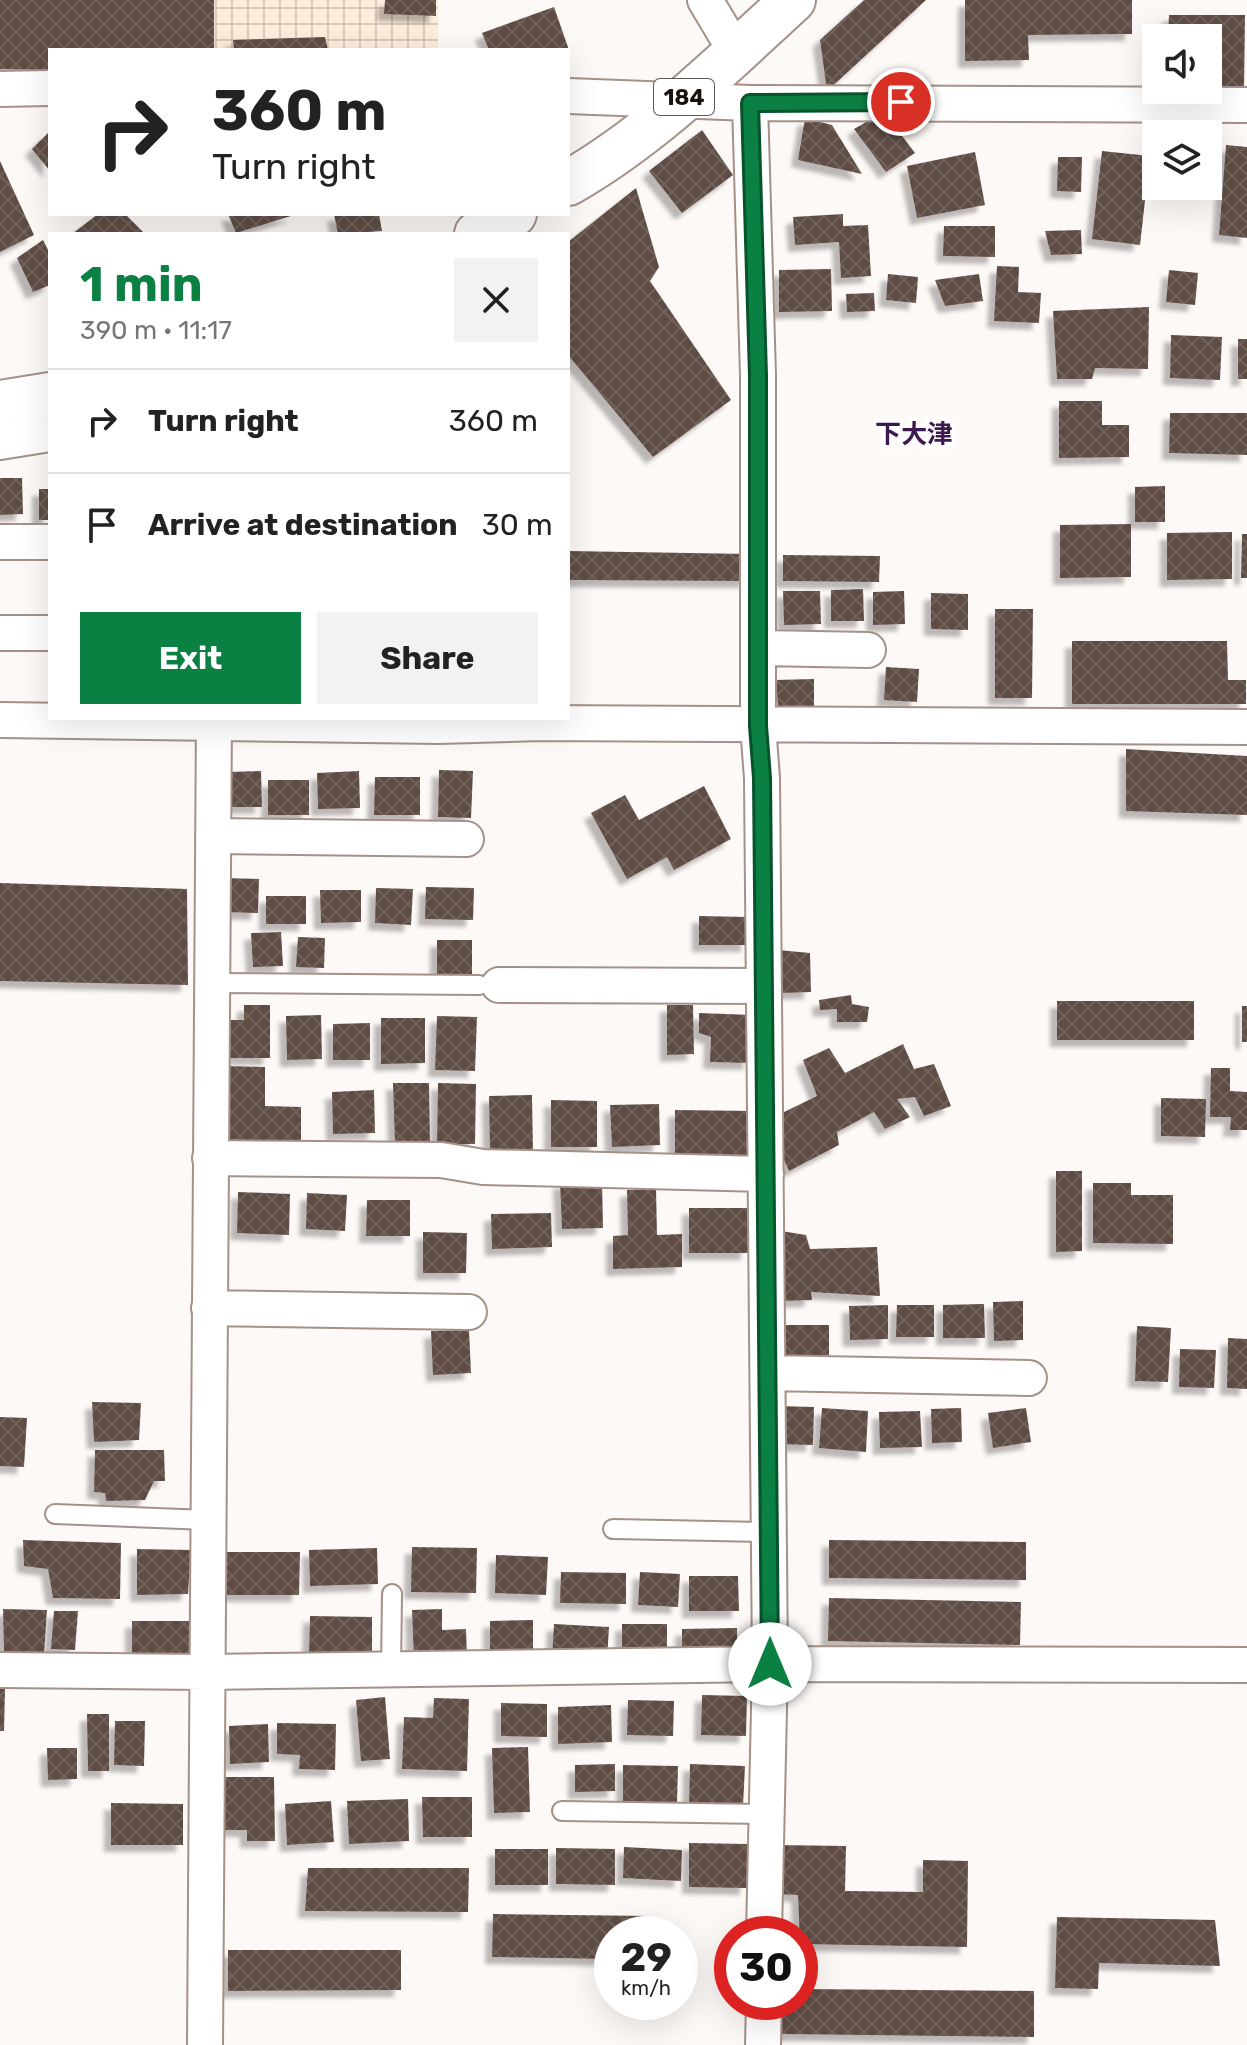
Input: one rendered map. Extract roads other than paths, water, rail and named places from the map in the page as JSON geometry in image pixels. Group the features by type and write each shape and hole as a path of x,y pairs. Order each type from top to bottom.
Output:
{"highway":[{"name":"184","path":"570,182 591,170 678,102 793,0"},
{"path":"481,232 510,216"},
{"path":"0,403 48,395"}],"street":[{"path":"705,0 736,52"},
{"path":"0,89 48,88"},
{"path":"570,96 750,103 1247,105"},
{"path":"750,103 758,376 758,726 762,778 768,1373 770,1664 764,1916"},
{"path":"0,442 48,434"},
{"path":"0,542 48,542"},
{"path":"0,633 48,633"},
{"path":"758,648 868,650"},
{"path":"0,720 1247,727"},
{"path":"205,2045 214,722"},
{"path":"213,836 466,839"},
{"path":"489,985 764,986"},
{"path":"210,1158 441,1160 483,1167 766,1174"},
{"path":"209,1308 469,1312"},
{"path":"768,1373 1029,1378"},
{"path":"0,1670 206,1672 770,1664 1247,1665"},
{"path":"763,2045 764,2020"}],"lane":[{"path":"212,983 489,985"},
{"path":"55,1514 207,1520"},
{"path":"613,1529 769,1532"},
{"path":"391,1670 392,1594"},
{"path":"562,1811 765,1814"}],"district":[{"name":"下大津","path":"914,434"}]}
